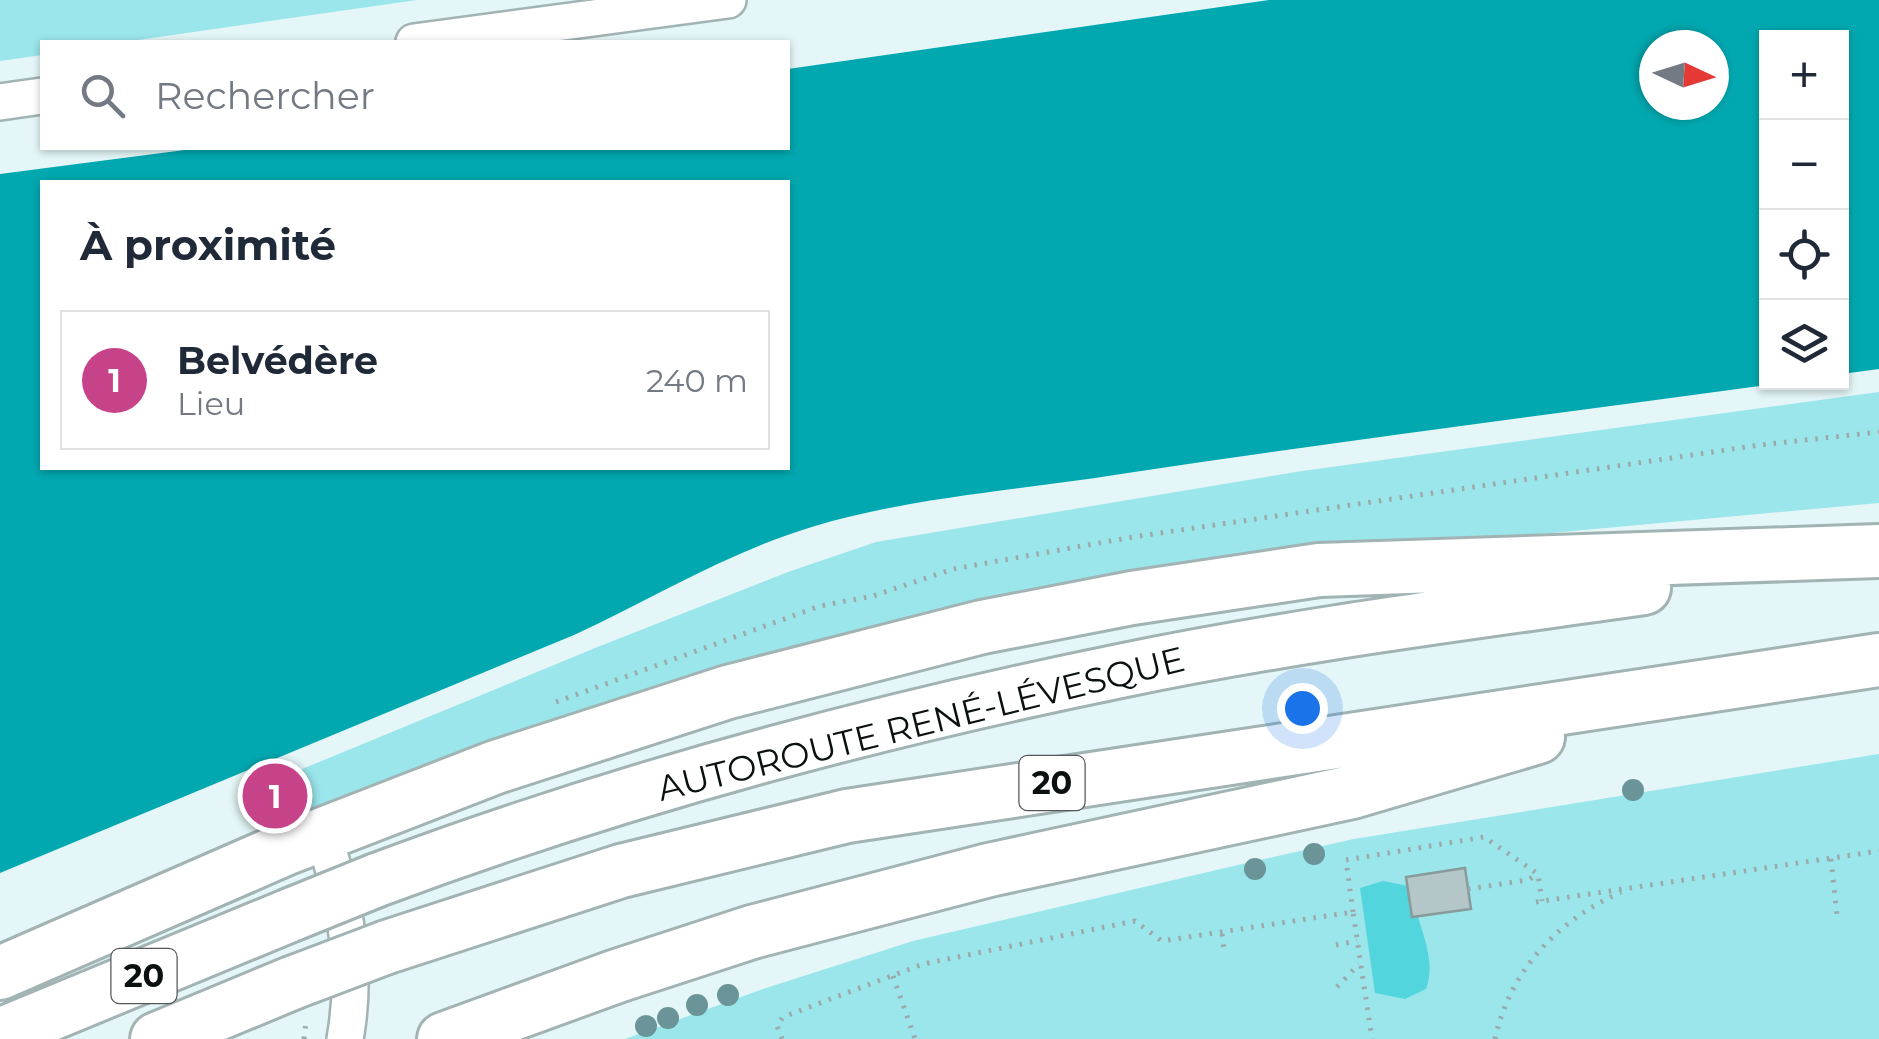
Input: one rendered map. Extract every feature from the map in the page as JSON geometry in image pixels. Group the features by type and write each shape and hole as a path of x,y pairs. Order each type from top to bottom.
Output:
{"highway":[{"path":"0,973 445,785 647,716 821,666 1067,609 1318,570 1879,553"},
{"name":"AUTOROUTE RENÉ-LÉVESQUE","path":"0,1035 376,880 494,838 616,799 854,734 1056,684 1323,635 1879,553"},
{"name":"AUTOROUTE RENÉ-LÉVESQUE","path":"157,1039 387,948 621,871 847,816 1879,660"},
{"path":"444,1039 752,932 988,870 1352,792 1732,681"}],"street":[{"path":"429,40 728,0"},
{"path":"0,102 40,96"},
{"path":"323,834 339,885 350,944 351,986 345,1039"}],"path":[{"path":"1372,1039 1346,860 1484,838 1538,874"},
{"path":"1538,874 1539,902 1879,852"},
{"path":"1830,858 1837,914"},
{"path":"1468,889 1528,880 1538,874"},
{"path":"1495,1039 1510,995 1540,949 1591,908 1635,888"},
{"path":"782,1039 777,1026 783,1017 923,964 1135,922 1162,941 1353,912"},
{"path":"1222,932 1224,950"},
{"path":"1336,946 1357,941"},
{"path":"1337,987 1360,963"},
{"path":"893,976 915,1039"}],"shaded area":[{"path":"0,0 417,0 138,40 40,40 40,55 0,61"},
{"path":"1269,0 1879,0 1879,369 1849,373 1849,30 1759,30 1759,386 966,495 815,526 722,562 574,635 0,873 0,174 185,150 790,150 790,69"},
{"path":"1879,392 1879,503 1268,562 269,841 249,791 595,648 876,542 1302,471"},
{"path":"1879,754 1879,1039 625,1039 913,941 1242,864 1354,839"},
{"path":"1383,881 1408,886 1412,917 1418,917 1428,953 1426,989 1405,999 1375,993 1360,888"}],"building":[{"path":"1465,868 1471,909 1412,917 1406,877"}],"place":[{"name":"Belvédère","path":"275,796"}]}
